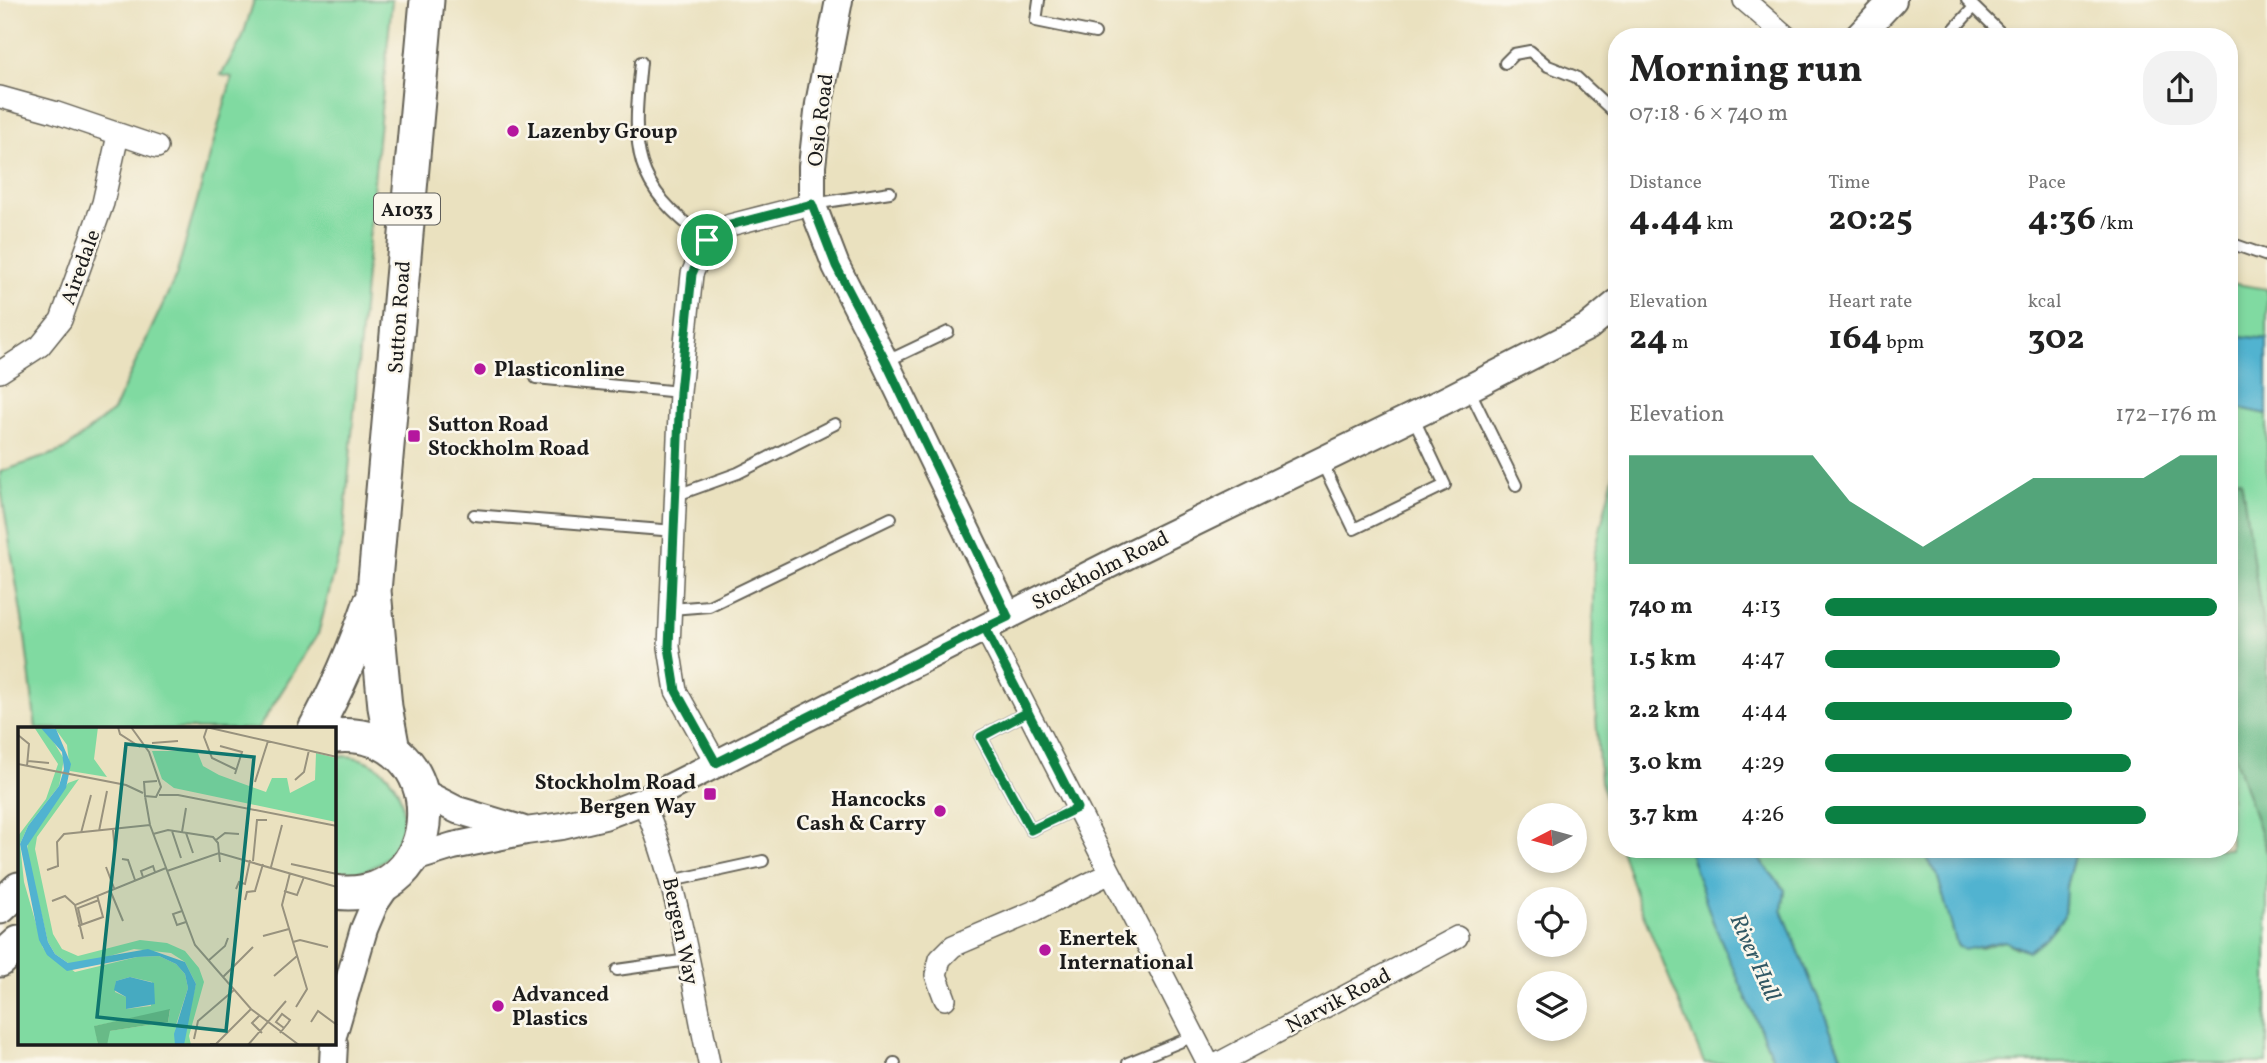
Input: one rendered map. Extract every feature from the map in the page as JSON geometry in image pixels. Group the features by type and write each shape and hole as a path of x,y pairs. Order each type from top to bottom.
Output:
{"highway":[{"name":"Sutton Road","path":"374,591 427,0"},
{"name":"A1033","path":"316,727 336,691 358,640 374,591"},
{"name":"A1033","path":"374,591 385,707 393,750"},
{"path":"336,736 350,734 373,739 393,750 411,769 422,792 425,816 421,838 402,869 371,889 347,894 336,892"},
{"path":"0,907 18,890"},
{"path":"0,961 18,944"}],"street":[{"name":"Oslo Road","path":"839,0 819,104 812,166 812,204 836,266 886,362 997,622"},
{"path":"1744,0 1777,28"},
{"path":"1867,28 1893,0"},
{"path":"0,97 157,147"},
{"name":"Airedale","path":"0,372 40,346 61,320 103,203 118,135"},
{"path":"716,763 676,691 669,647 680,392 692,274 707,240 730,225 812,204"},
{"name":"Stockholm Road","path":"402,869 453,846 562,826 604,816 643,801 997,622 1413,417 1588,327 1608,310"},
{"path":"997,622 1028,712 1208,1063"},
{"path":"422,792 457,810 526,831"},
{"name":"Bergen Way","path":"643,801 659,838 671,881 709,1063"},
{"path":"336,1020 364,929 375,903 402,869"},
{"path":"945,999 936,975 940,959 953,946 1035,911 1110,873"},
{"name":"Narvik Road","path":"1219,1063 1457,937"}],"lane":[{"path":"1039,0 1036,21 1095,33"},
{"path":"1953,28 1970,4 1995,28"},
{"path":"1505,63 1514,54 1530,51 1548,66 1576,77 1608,107"},
{"path":"641,62 635,120 636,139 645,173 665,205 707,240"},
{"path":"812,204 890,192"},
{"path":"2238,246 2267,256"},
{"path":"886,362 948,332"},
{"path":"536,378 680,392"},
{"path":"1469,388 1516,485"},
{"path":"1321,461 1354,529 1446,485 1413,417"},
{"path":"677,495 738,473 835,424"},
{"path":"474,515 675,531"},
{"path":"671,609 709,606 891,518"},
{"path":"1028,712 981,737 1031,830 1077,808"},
{"path":"671,881 763,861"},
{"path":"617,970 688,960"},
{"path":"1128,1063 1194,1036"}],"green space":[{"path":"254,0 392,0 343,539 318,634 259,727 36,727 0,472 64,450 113,411 176,276 232,77 221,75 242,39"},
{"path":"2238,284 2267,289 2267,339 2238,336"},
{"path":"2238,408 2267,414 2267,653 2241,480 2238,480"},
{"path":"2238,479 2241,479 2267,653 2267,852 2238,767"},
{"path":"1608,497 1608,807 1600,781 1592,647 1594,555"},
{"path":"347,756 374,765 392,781 401,801 402,823 396,844 382,861 361,872 336,873 336,757"},
{"path":"2238,767 2267,852 2267,1063 1844,1063 1782,910 1785,890 1758,858 1927,858 1937,874 1957,945 1981,948 2004,941 2016,948 2064,916 2066,886 2074,858 2238,858"},
{"path":"1624,858 1691,858 1713,922 1775,1063 1704,1063 1637,899"}],"water":[{"path":"2238,336 2267,339 2267,414 2238,408"},
{"name":"River Hull","path":"1691,858 1758,858 1785,890 1782,910 1844,1063 1775,1063 1713,922"},
{"path":"1927,858 2074,858 2066,886 2064,916 2046,938 2028,951 2004,941 1964,950 1957,945 1937,874"}],"place":[{"name":"Lazenby Group","path":"513,131"},
{"name":"Plasticonline","path":"480,369"},
{"name":"Sutton Road Stockholm Road","path":"414,436"},
{"name":"Stockholm Road Bergen Way","path":"710,794"},
{"name":"Hancocks Cash & Carry","path":"940,811"},
{"name":"Enertek International","path":"1045,950"},
{"name":"Advanced Plastics","path":"498,1006"}],"route":[{"path":"707,240 692,274 680,392 669,647 676,691 716,763 985,628 1077,808 1031,830 981,737 1028,712 985,628 1008,617 886,362 836,266 812,204 730,225 707,240"}]}
